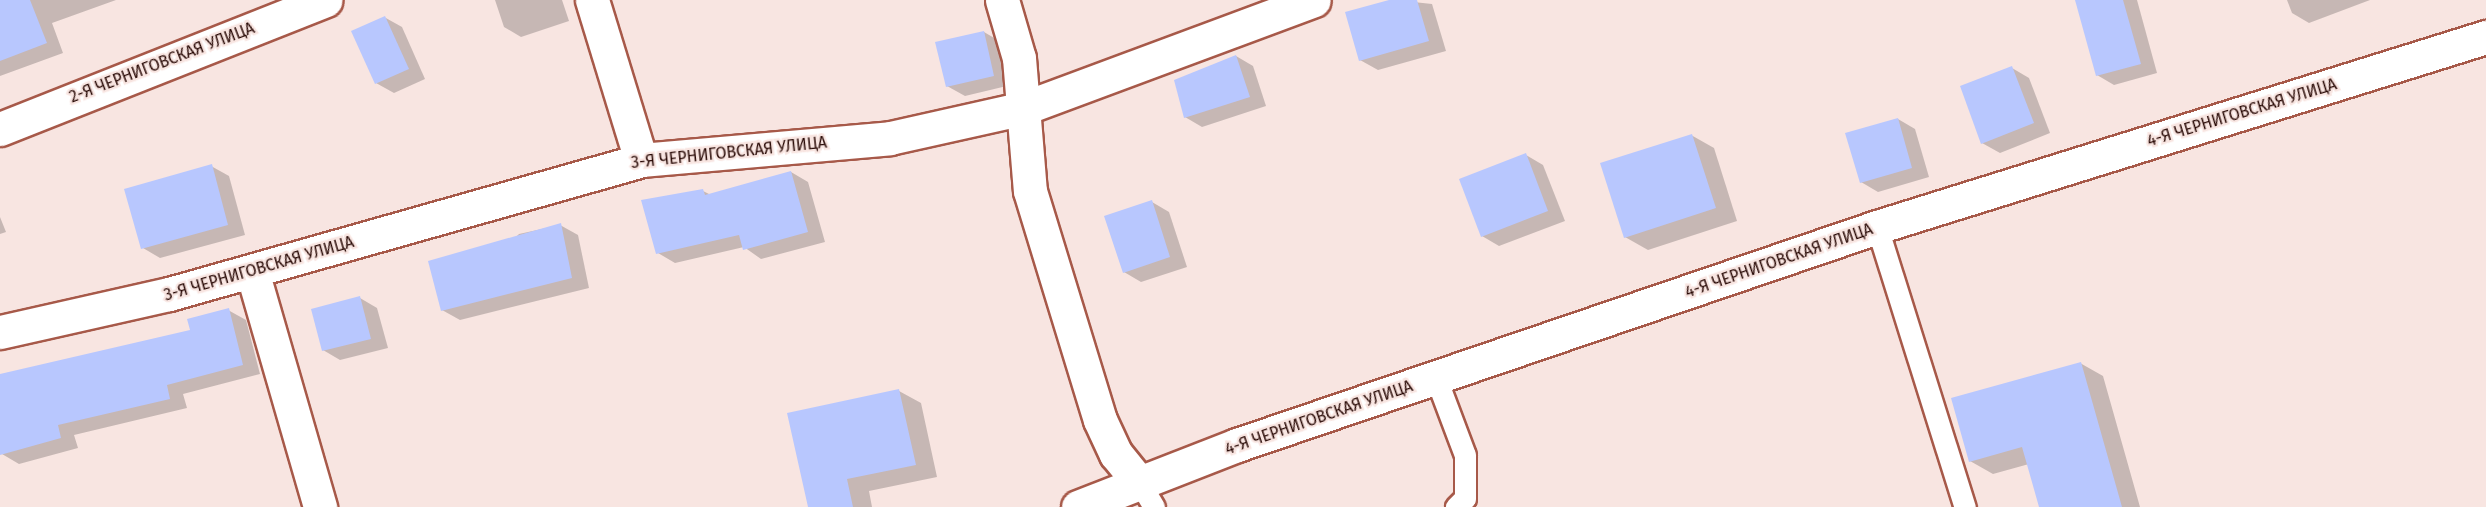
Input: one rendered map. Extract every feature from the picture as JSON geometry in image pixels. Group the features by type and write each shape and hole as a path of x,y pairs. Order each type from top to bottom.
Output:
{"street":[{"name":"2-Я ЧЕРНИГОВСКАЯ УЛИЦА","path":"0,129 325,0"},
{"path":"592,0 641,160"},
{"path":"1002,0 1019,58 1030,191 1100,420 1116,454 1147,495"},
{"name":"3-Я ЧЕРНИГОВСКАЯ УЛИЦА","path":"0,332 252,272 641,160 890,138 1024,108 1314,0"},
{"name":"4-Я ЧЕРНИГОВСКАЯ УЛИЦА","path":"1078,507 1147,495 1436,378 1877,227 2486,37"},
{"path":"252,272 320,507"}],"lane":[{"path":"1877,227 1965,507"},
{"path":"1436,378 1465,455 1465,498 1456,507"}],"building":[{"path":"0,0 30,0 47,43 0,61"},
{"path":"1389,0 1417,0 1429,41 1359,61 1345,12"},
{"path":"2075,0 2123,0 2141,64 2096,76"},
{"path":"385,16 409,69 375,84 351,31"},
{"path":"984,31 994,76 946,87 935,42"},
{"path":"1236,55 1250,97 1184,118 1174,80"},
{"path":"2012,66 2034,123 1981,144 1960,86"},
{"path":"1898,118 1912,168 1860,183 1845,133"},
{"path":"1692,134 1716,208 1624,238 1600,163"},
{"path":"1526,153 1548,211 1481,237 1459,179"},
{"path":"212,164 228,225 141,249 124,189"},
{"path":"791,171 808,232 743,250 739,235 656,254 641,200 703,189 705,195"},
{"path":"1152,200 1170,257 1123,273 1104,216"},
{"path":"561,223 572,278 441,311 428,261"},
{"path":"360,296 371,339 322,351 311,309"},
{"path":"229,308 243,365 167,385 170,399 58,425 61,438 0,455 0,374 190,330 187,319"},
{"path":"2081,362 2122,507 2039,507 2022,447 1969,462 1951,398"},
{"path":"899,389 916,465 847,479 853,507 808,507 787,413"}]}
